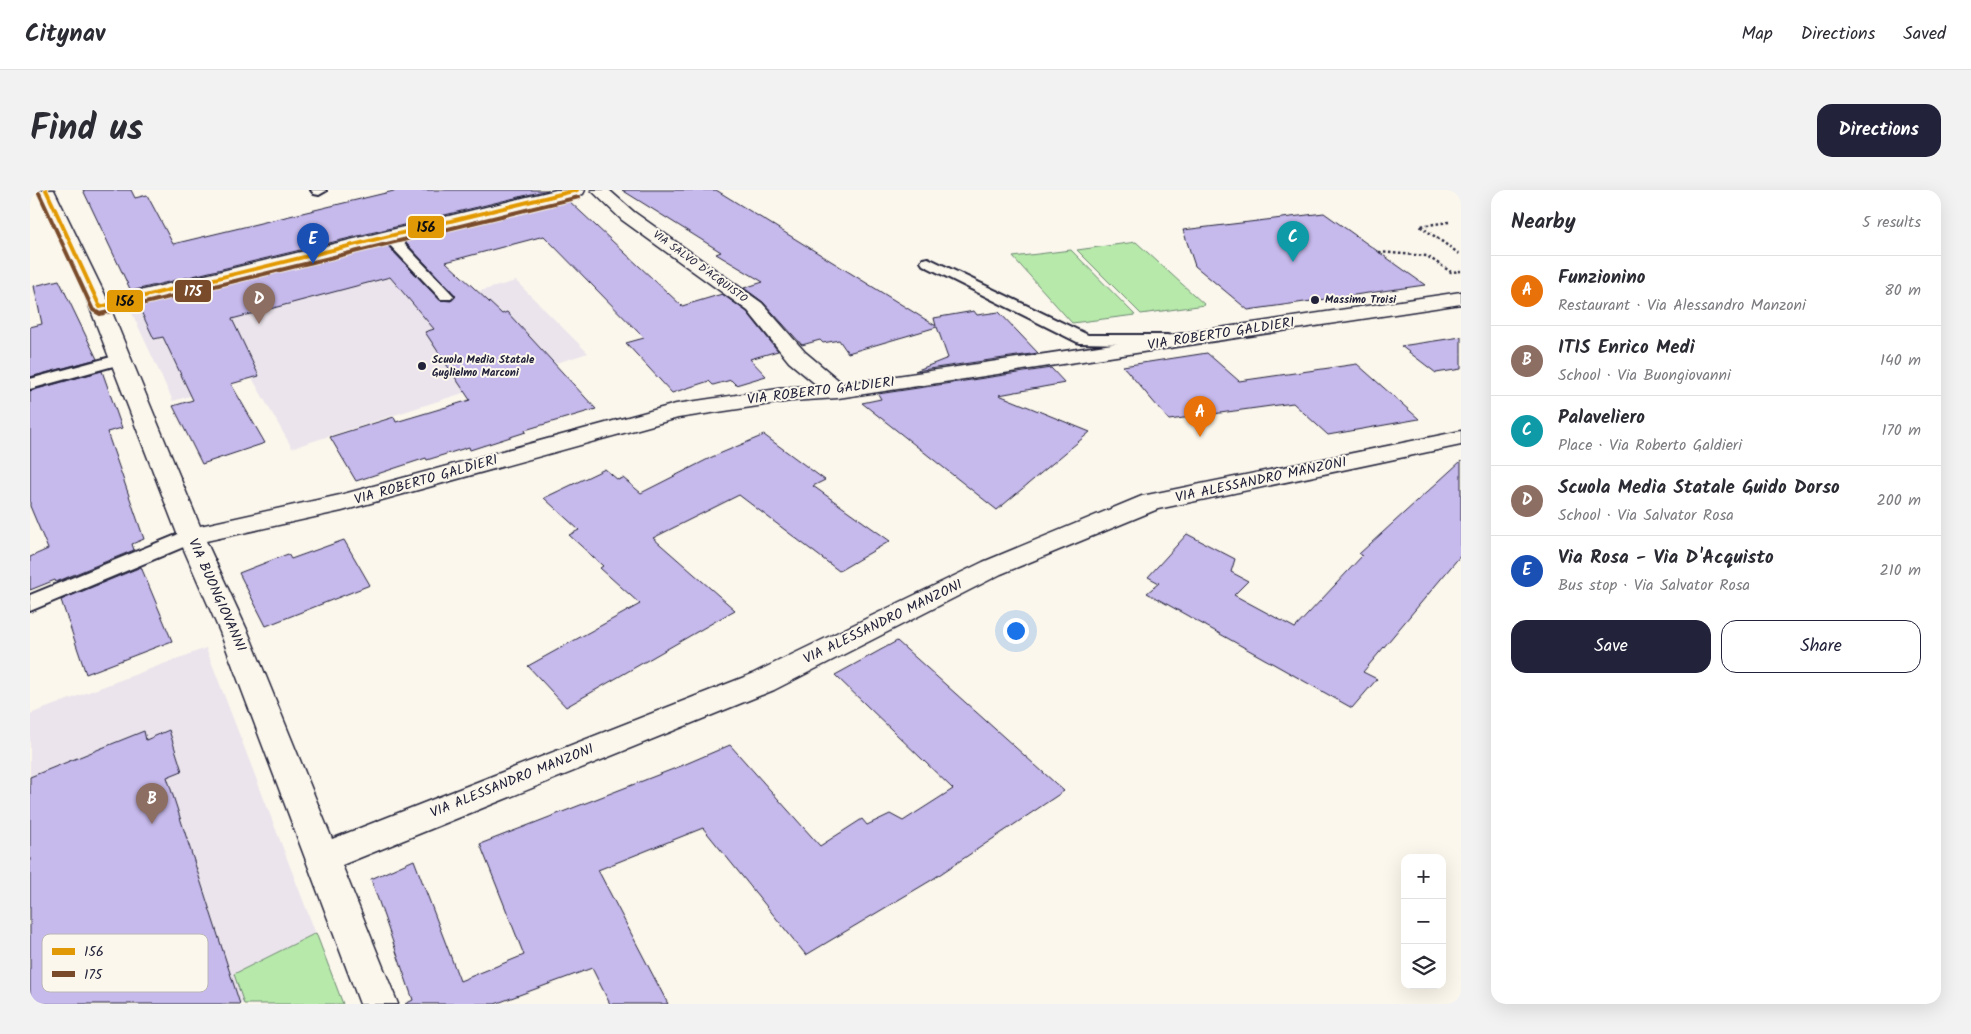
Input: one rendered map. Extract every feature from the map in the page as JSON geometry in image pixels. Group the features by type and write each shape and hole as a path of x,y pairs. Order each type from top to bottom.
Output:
{"street":[{"name":"VIA BUONGIOVANNI","path":"46,190 100,307 191,536 234,632 379,1004"},
{"path":"100,307 578,190"},
{"name":"VIA SALVO D'ACQUISTO","path":"599,190 628,216 755,307 797,356 838,391"},
{"name":"VIA ROBERTO GALDIERI","path":"191,536 342,503 676,411 791,394 838,391 1461,298"},
{"name":"VIA ALESSANDRO MANZONI","path":"322,858 763,682 992,568 1152,502 1461,438"}],"lane":[{"path":"389,236 446,296"},
{"path":"928,262 1085,340 1179,340"},
{"path":"30,384 122,359"},
{"path":"30,604 191,536"}],"path":[{"path":"1449,222 1420,226 1461,255"},
{"path":"1379,252 1427,256 1451,272 1461,271"}],"shaded area":[{"path":"383,246 433,304 516,281 588,353 292,448 252,378 173,401 131,311"},
{"path":"206,648 343,1004 30,1004 30,714"}],"green space":[{"path":"1136,242 1205,305 1141,314 1077,250"},
{"path":"1071,250 1135,315 1072,323 1013,257"},
{"path":"316,933 343,1004 244,1004 234,974"}],"building":[{"path":"83,190 131,190 135,198 147,195 173,244 398,190 548,190 131,291"},
{"path":"622,190 716,190 936,326 934,318 974,311 977,315 999,312 1038,353 915,371 948,358 937,327 848,353 839,340 823,343 820,340 802,345 763,302 744,288 763,282 716,254 721,252"},
{"path":"568,200 682,306 722,294 747,312 778,351 750,359 766,376 736,385 731,380 713,385 709,381 672,393 626,343 644,338 544,236 446,262 502,314 507,312 596,409 525,430 526,432 470,450 469,447 427,460 426,458 356,481 330,437 394,417 396,422 470,400 425,332 434,329 390,277 232,319 259,376 231,384 265,443 202,464 173,406 193,400 163,337 154,339 138,305 386,244 440,300 451,301 455,295 403,240"},
{"path":"1324,213 1425,285 1248,310 1195,266 1183,230"},
{"path":"59,280 97,359 30,377 30,327 42,324 34,286"},
{"path":"1461,337 1461,369 1436,373 1401,346"},
{"path":"1207,353 1239,381 1357,364 1419,419 1328,435 1293,403 1169,420 1123,366"},
{"path":"1051,368 1065,383 999,395 1090,432 997,510 862,403 881,399 878,394"},
{"path":"102,371 122,428 107,432 144,539 132,544 134,550 56,582 55,580 30,590 30,557 48,549 30,506 30,391"},
{"path":"764,435 825,480 813,486 890,541 839,571 739,495 653,538 735,610 566,707 528,666 640,604 600,568 603,566 569,535 579,530 544,498 605,469 618,480 623,478 641,493 712,457"},
{"path":"1461,461 1461,555 1363,672 1377,679 1352,708 1147,593 1159,583 1148,577 1187,534 1235,559 1231,572 1248,581 1234,595 1295,628 1362,556 1359,554"},
{"path":"344,540 370,585 266,626 239,573 288,554 291,559"},
{"path":"141,567 172,641 86,674 61,600"},
{"path":"897,641 1064,791 930,881 806,955 703,828 598,870 668,1004 610,1004 592,968 495,1004 405,1004 413,1000 371,879 414,860 460,981 524,955 480,844 730,745 820,846 862,819 867,825 890,814 903,821 953,789 835,675"},
{"path":"169,730 182,771 167,777 240,1004 30,1004 30,777 144,731 146,740"}],"transit line":[{"name":"156","path":"46,190 100,307 577,190"},
{"name":"175","path":"39,193 93,310 100,314 579,197"}],"place":[{"name":"Palaveliero","path":"1293,262"},
{"name":"Via Rosa - Via D'Acquisto","path":"313,264"},
{"name":"Massimo Troisi","path":"1315,300"},
{"name":"Scuola Media Statale Guido Dorso","path":"259,324"},
{"name":"Scuola Media Statale Guglielmo Marconi","path":"422,366"},
{"name":"Funzionino","path":"1200,437"},
{"name":"ITIS Enrico Medi","path":"152,824"}]}
